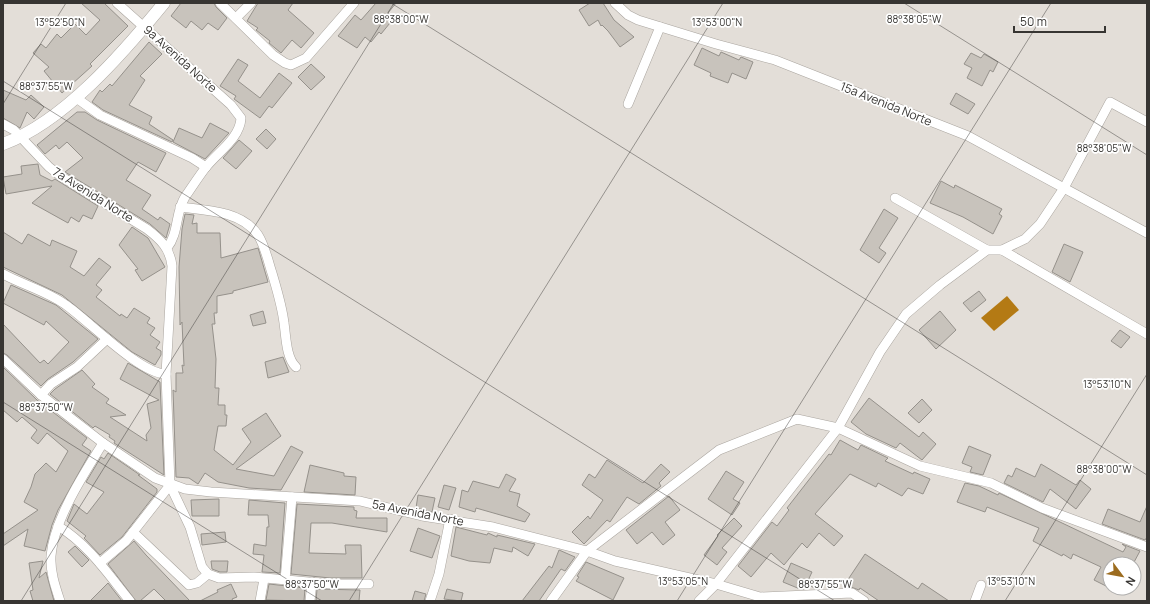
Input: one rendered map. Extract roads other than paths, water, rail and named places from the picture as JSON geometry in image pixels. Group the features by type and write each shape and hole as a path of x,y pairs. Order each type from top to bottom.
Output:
{"street":[{"name":"9a Avenida Norte","path":"117,3 231,105 241,118 241,123 235,134 206,167"},
{"path":"3,144 21,136 50,118 75,97 145,27 164,3"},
{"path":"220,3 273,54 285,63 291,65 306,58 354,3"},
{"path":"236,18 251,3"},
{"name":"15a Avenida Norte","path":"615,3 628,15 660,27 775,60 968,136 1147,233"},
{"path":"628,104 660,27"},
{"path":"75,97 100,115 192,158 206,167 180,207 174,238 167,248 170,253 172,266 166,374 170,484 190,527 202,567 208,574 219,578 254,577 312,582 369,584"},
{"path":"895,198 987,250 1002,250 1025,239 1040,224 1064,188 1110,102 1147,122"},
{"name":"7a Avenida Norte","path":"3,124 21,136 49,167 62,177 146,229 167,248"},
{"path":"180,207 201,208 231,216 250,227 259,237 282,306 288,347 293,364 296,367"},
{"path":"699,601 716,584 838,428 880,352 906,314 940,285 987,250"},
{"path":"1002,250 1147,334"},
{"path":"3,274 64,303 107,339 148,369 166,374"},
{"path":"41,395 51,384 77,367 107,339"},
{"name":"5a Avenida Norte","path":"3,359 41,395 103,443 155,478 170,484 211,492 360,501 422,516 450,519 493,527 588,551 615,561 716,584 760,599 852,593 864,601"},
{"path":"551,601 588,551 719,450 798,420 838,428 908,461 991,483 1042,508 1147,547"},
{"path":"60,601 54,582 51,556 58,526 103,443"},
{"path":"100,564 119,548 133,532 170,484"},
{"path":"285,580 292,497"},
{"path":"430,601 440,574 450,519"},
{"path":"58,526 76,538 100,564 130,601"},
{"path":"133,532 189,585 197,583 208,574"},
{"path":"260,601 264,579"},
{"path":"310,601 312,582"},
{"path":"975,601 981,585"}]}
